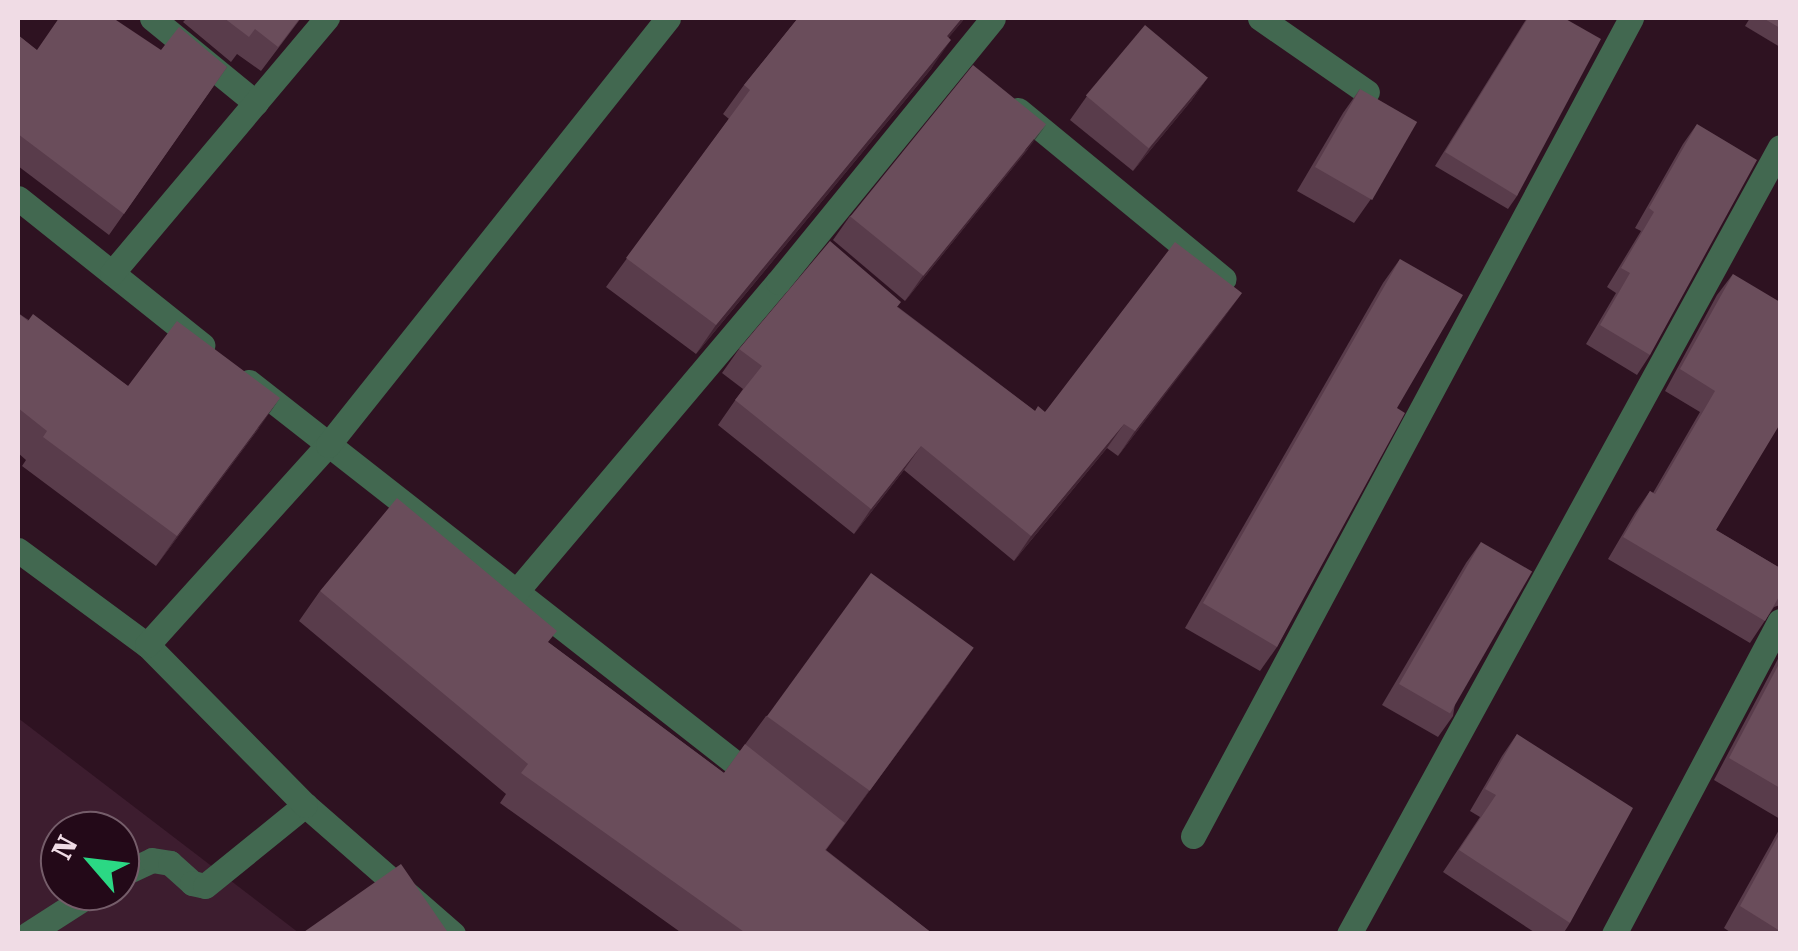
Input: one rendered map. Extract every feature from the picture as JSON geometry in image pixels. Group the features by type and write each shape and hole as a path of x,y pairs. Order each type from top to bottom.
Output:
{"street":[{"path":"152,18 256,103"},
{"path":"112,273 327,18"},
{"path":"148,645 328,445 668,18"},
{"path":"516,592 818,249 964,65 993,18"},
{"path":"1260,18 1367,92"},
{"path":"1192,836 1630,18"},
{"path":"1001,95 1224,278"},
{"path":"1349,934 1780,146"},
{"path":"18,198 772,792"},
{"path":"18,550 148,645 305,805 453,934"},
{"path":"1614,934 1780,621"},
{"path":"140,866 152,860 170,864 192,883 205,886 305,805"},
{"path":"28,934 63,911"}],"shaded area":[{"path":"18,718 140,811 40,811 40,911 140,911 140,811 299,933 18,933"}],"building":[{"path":"59,18 113,18 161,50 179,27 227,67 124,214 18,134 18,35 37,50"},
{"path":"224,18 300,18 278,47 255,29 249,37"},
{"path":"798,18 962,18 947,36 951,40 716,325 626,258 750,90 744,85"},
{"path":"1528,18 1564,18 1601,39 1517,196 1445,152"},
{"path":"1763,18 1780,18 1780,28"},
{"path":"1145,25 1208,78 1149,148 1086,95"},
{"path":"973,65 1046,124 923,276 850,217"},
{"path":"1360,89 1417,122 1372,200 1315,167"},
{"path":"1697,124 1757,160 1650,355 1600,325 1630,273 1621,268 1654,212 1649,208"},
{"path":"830,241 901,302 897,307 1035,411 1038,406 1045,412 1175,242 1242,293 1135,431 1124,424 1031,536 921,446 871,509 735,400 762,366 739,349"},
{"path":"1400,259 1463,295 1397,408 1405,413 1277,647 1203,603"},
{"path":"1733,274 1780,302 1780,424 1716,530 1780,568 1780,595 1765,621 1623,537 1650,491 1655,494 1715,391 1680,369"},
{"path":"18,313 28,321 33,314 128,386 177,321 280,398 177,536 43,437 47,431 18,408"},
{"path":"397,498 557,631 548,642 724,773 745,744 845,823 825,850 933,934 747,934 521,773 528,764 320,591"},
{"path":"1481,542 1532,572 1450,714 1399,684"},
{"path":"871,573 974,648 870,791 767,716"},
{"path":"1780,662 1780,788 1729,758"},
{"path":"1517,734 1633,808 1570,923 1459,850 1496,795 1485,789"},
{"path":"1780,833 1780,931 1740,906"},
{"path":"401,864 449,934 301,934"}]}
